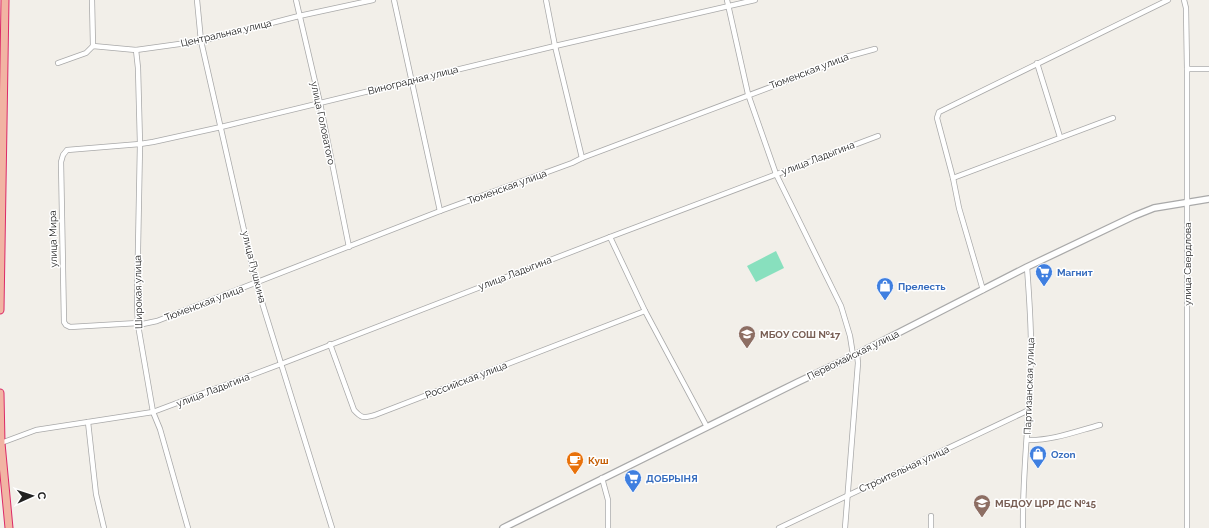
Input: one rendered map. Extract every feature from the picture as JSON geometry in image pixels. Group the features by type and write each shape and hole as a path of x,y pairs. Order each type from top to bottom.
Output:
{"highway":[{"path":"0,310 2,82 5,0"},
{"path":"0,393 1,443 9,528"}],"street":[{"path":"58,63 86,53 93,46 92,0"},
{"name":"улица Пушкина","path":"197,0 201,41 256,283 332,528"},
{"name":"улица Головатого","path":"296,0 320,103 349,247"},
{"name":"Центральная улица","path":"93,46 136,50 201,41 299,16 373,0"},
{"path":"394,0 440,212"},
{"path":"546,0 555,46 582,158"},
{"path":"727,0 748,94 776,174 841,306 858,363 845,528"},
{"name":"Виноградная улица","path":"70,150 140,144 220,127 555,46 755,0"},
{"path":"983,290 959,208 938,118 939,112 1168,0"},
{"name":"улица Свердлова","path":"1184,0 1186,8 1187,68 1187,528"},
{"name":"Тюменская улица","path":"72,326 138,324 157,321 572,163 748,94 808,73 846,57 875,48"},
{"name":"Широкая улица","path":"136,50 138,68 140,144 137,301 138,324 153,412 160,429 188,528"},
{"path":"1037,63 1060,137"},
{"path":"1187,68 1209,69"},
{"path":"953,178 1113,118"},
{"name":"улица Ладыгина","path":"1,443 36,430 153,412 878,136"},
{"name":"улица Мира","path":"70,150 63,155 62,162 64,319 66,325 72,326"},
{"name":"Первомайская улица","path":"503,528 1134,216 1154,208 1209,199"},
{"path":"610,237 646,311 707,427"},
{"name":"Партизанская улица","path":"1024,528 1023,496 1028,440 1031,346 1028,268"},
{"name":"Российская улица","path":"330,344 354,410 359,416 365,417 375,415 646,311"},
{"name":"Строительная улица","path":"779,528 1029,410"},
{"path":"88,422 96,494 104,528"},
{"path":"1028,440 1038,440 1070,434 1100,425"},
{"path":"602,478 608,500 608,528"},
{"path":"931,516 931,528"}],"green space":[{"path":"776,251 784,268 756,282 747,266"}],"place":[{"name":"Магнит","path":"1044,287"},
{"name":"Прелесть","path":"885,301"},
{"name":"МБОУ СОШ №17","path":"747,349"},
{"name":"Ozon","path":"1038,469"},
{"name":"Куш","path":"575,475"},
{"name":"ДОБРЫНЯ","path":"633,493"},
{"name":"МБДОУ ЦРР ДС №15","path":"982,518"}]}
